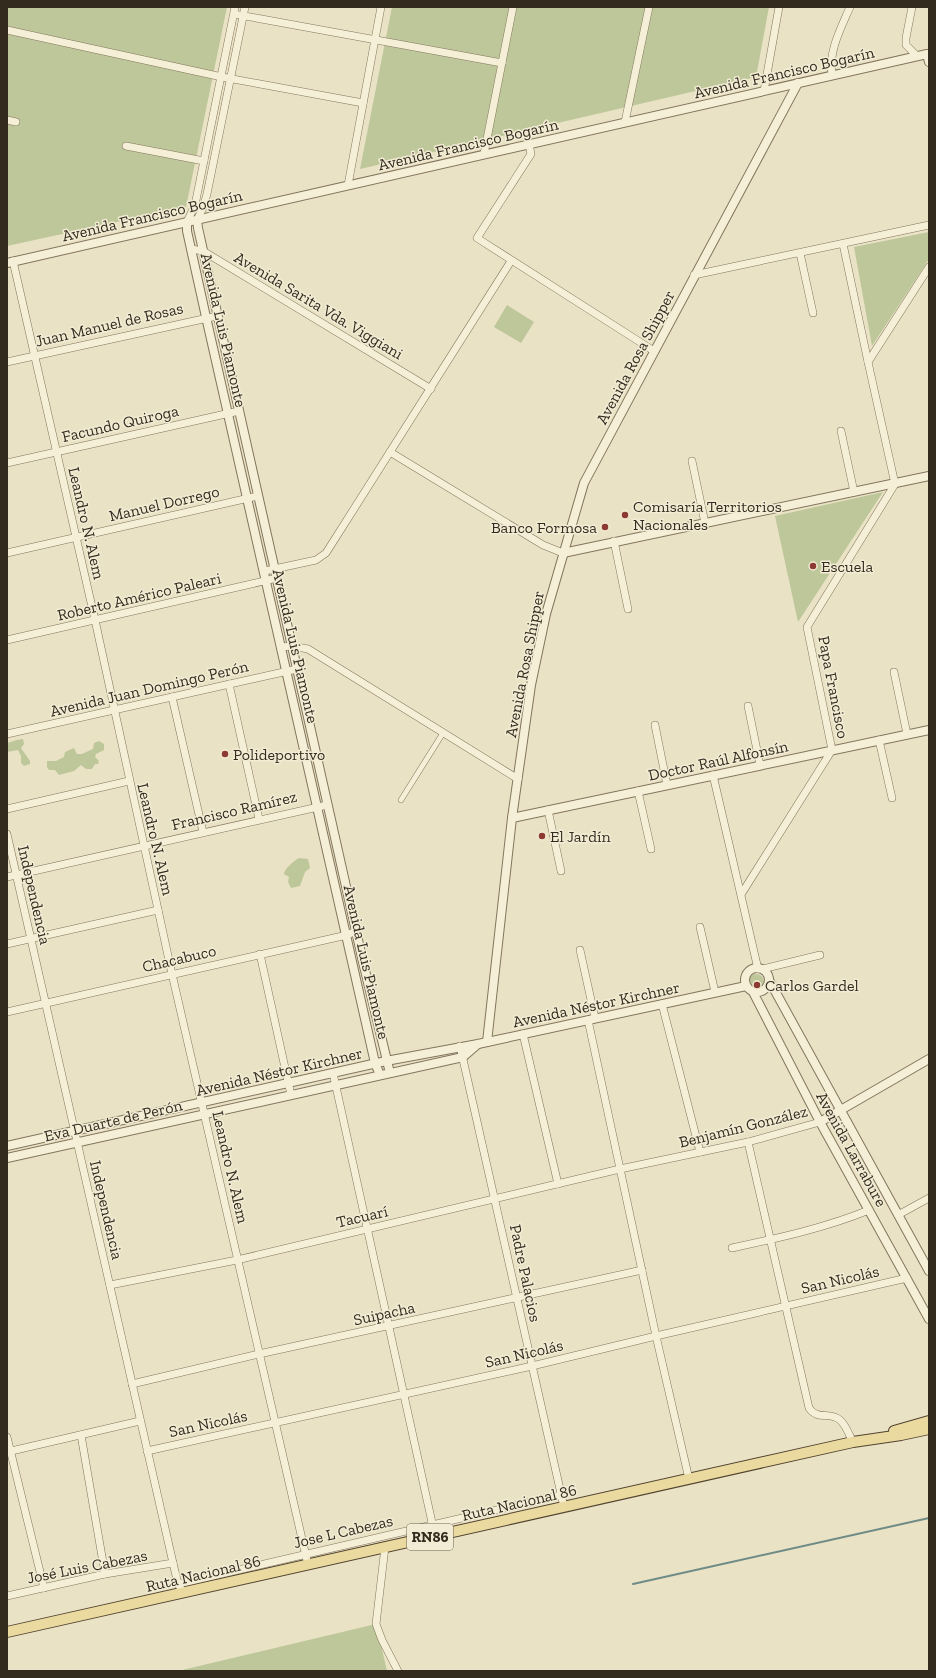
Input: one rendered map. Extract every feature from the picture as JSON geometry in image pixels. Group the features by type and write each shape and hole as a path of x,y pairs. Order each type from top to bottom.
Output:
{"main road":[{"name":"Ruta Nacional 86","path":"873,1439 899,1429 929,1422"},
{"name":"Ruta Nacional 86","path":"7,1632 180,1588 308,1565 853,1442 929,1429"}],"street":[{"path":"197,220 203,208 207,194 245,7"},
{"path":"348,185 381,7"},
{"path":"484,154 513,7"},
{"path":"625,122 649,7"},
{"path":"764,91 780,7"},
{"path":"832,75 831,67 834,48 850,7"},
{"path":"912,7 906,45 917,56"},
{"path":"187,222 195,205 222,77 234,11 243,16 502,63"},
{"path":"7,30 222,77 363,102"},
{"name":"Avenida Francisco Bogarín","path":"10,262 832,75 917,56 928,56"},
{"name":"Avenida Rosa Shipper","path":"487,1042 512,818 530,692 539,641 585,478 798,83"},
{"path":"7,120 16,122"},
{"path":"529,144 531,154 477,238 654,351"},
{"path":"126,146 204,161"},
{"name":"Avenida Luis Piamonte","path":"197,220 217,316 327,805 390,1073"},
{"name":"Avenida Luis Piamonte","path":"187,222 187,231 206,317 265,571 375,1063 380,1075"},
{"path":"694,275 929,225"},
{"path":"844,244 895,484"},
{"name":"Avenida Sarita Vda. Viggiani","path":"191,248 203,251 430,388"},
{"path":"800,253 813,313"},
{"path":"265,571 316,560 326,553 511,261"},
{"name":"Leandro N. Alem","path":"10,262 34,355 95,620 113,710 172,974 274,1423 308,1565"},
{"path":"868,362 929,266"},
{"name":"Juan Manuel de Rosas","path":"7,362 206,317 217,316"},
{"name":"Facundo Quiroga","path":"7,463 239,411"},
{"path":"840,431 854,492"},
{"path":"390,452 544,545 563,553 929,476"},
{"path":"692,461 705,523"},
{"name":"Papa Francisco","path":"742,893 832,750 807,627 895,484"},
{"name":"Manuel Dorrego","path":"7,553 258,496"},
{"path":"614,542 628,609"},
{"name":"Roberto Américo Paleari","path":"7,640 267,582 276,578"},
{"path":"281,647 292,646 308,649 518,779"},
{"name":"Avenida Juan Domingo Perón","path":"7,734 297,669"},
{"path":"894,672 908,734"},
{"path":"229,684 259,819"},
{"path":"172,697 203,832"},
{"path":"748,706 760,765"},
{"path":"655,725 667,785"},
{"name":"Doctor Raúl Alfonsín","path":"512,818 929,730"},
{"path":"400,800 443,733"},
{"path":"880,740 892,798"},
{"path":"713,775 760,969 767,974 769,980 764,990 752,992 746,986 746,974 752,970 760,969 820,954"},
{"path":"7,809 129,781"},
{"path":"638,791 651,849"},
{"name":"Francisco Ramírez","path":"7,877 259,819 327,805"},
{"path":"548,810 561,871"},
{"name":"Independencia","path":"7,834 140,1421 180,1588"},
{"path":"7,944 158,910"},
{"path":"700,928 715,992"},
{"name":"Chacabuco","path":"7,1012 347,935 356,931"},
{"path":"580,950 620,1169 689,1479"},
{"path":"260,954 291,1095"},
{"name":"Avenida Larrabure","path":"769,980 929,1271"},
{"name":"Avenida Néstor Kirchner","path":"7,1146 375,1063 460,1046 478,1044 746,986"},
{"name":"Avenida Larrabure","path":"752,992 820,1122 929,1319"},
{"path":"662,1004 700,1152"},
{"path":"523,1034 558,1184"},
{"name":"Eva Duarte de Perón","path":"7,1158 463,1057 478,1044"},
{"name":"Padre Palacios","path":"460,1046 496,1199 564,1507"},
{"name":"Benjamín González","path":"620,1169 748,1142 820,1122 929,1059"},
{"path":"333,1073 435,1536"},
{"path":"748,1142 809,1408 813,1414 818,1416 832,1416 839,1419 853,1442"},
{"name":"Tacuarí","path":"110,1285 237,1260 620,1169"},
{"path":"898,1215 929,1198"},
{"path":"732,1248 771,1240 848,1219 869,1210"},
{"name":"Suipacha","path":"132,1384 259,1354 642,1270"},
{"name":"San Nicolás","path":"147,1451 532,1366 907,1278"},
{"path":"9,1452 140,1421"},
{"path":"81,1435 105,1574"},
{"path":"7,1438 9,1452 44,1588"},
{"name":"Jose L Cabezas","path":"180,1588 305,1554 432,1526 561,1495"},
{"path":"385,1547 376,1624 382,1640 398,1671"},
{"name":"José Luis Cabezas","path":"7,1596 105,1574 173,1563"}],"green space":[{"path":"7,7 227,7 186,207 7,246"},
{"path":"392,7 769,7 756,77 360,169"},
{"path":"929,232 929,259 872,346 854,247"},
{"path":"507,305 534,322 521,343 494,327"},
{"path":"883,492 798,622 775,516"},
{"path":"23,739 24,744 21,748 30,761 30,764 24,766 21,763 21,756 18,750 7,752 7,743"},
{"path":"99,741 104,744 104,750 96,754 95,757 99,761 98,764 95,764 92,769 86,769 81,765 74,771 59,775 55,770 49,770 47,767 47,761 56,761 64,757 65,752 74,748 77,754 82,754 93,749 94,743"},
{"path":"299,858 308,859 310,868 305,872 300,886 291,888 288,882 289,877 284,874 284,872"},
{"path":"753,974 759,974 764,979 762,988 759,990 753,990 748,985 748,979"},
{"path":"376,1624 387,1671 178,1671"}],"waterway":[{"path":"633,1584 929,1518"}],"place":[{"name":"Comisaría Territorios Nacionales","path":"625,515"},
{"name":"Banco Formosa","path":"605,527"},
{"name":"Escuela","path":"813,566"},
{"name":"Polideportivo","path":"225,754"},
{"name":"El Jardín","path":"542,836"},
{"name":"Carlos Gardel","path":"757,985"}]}
